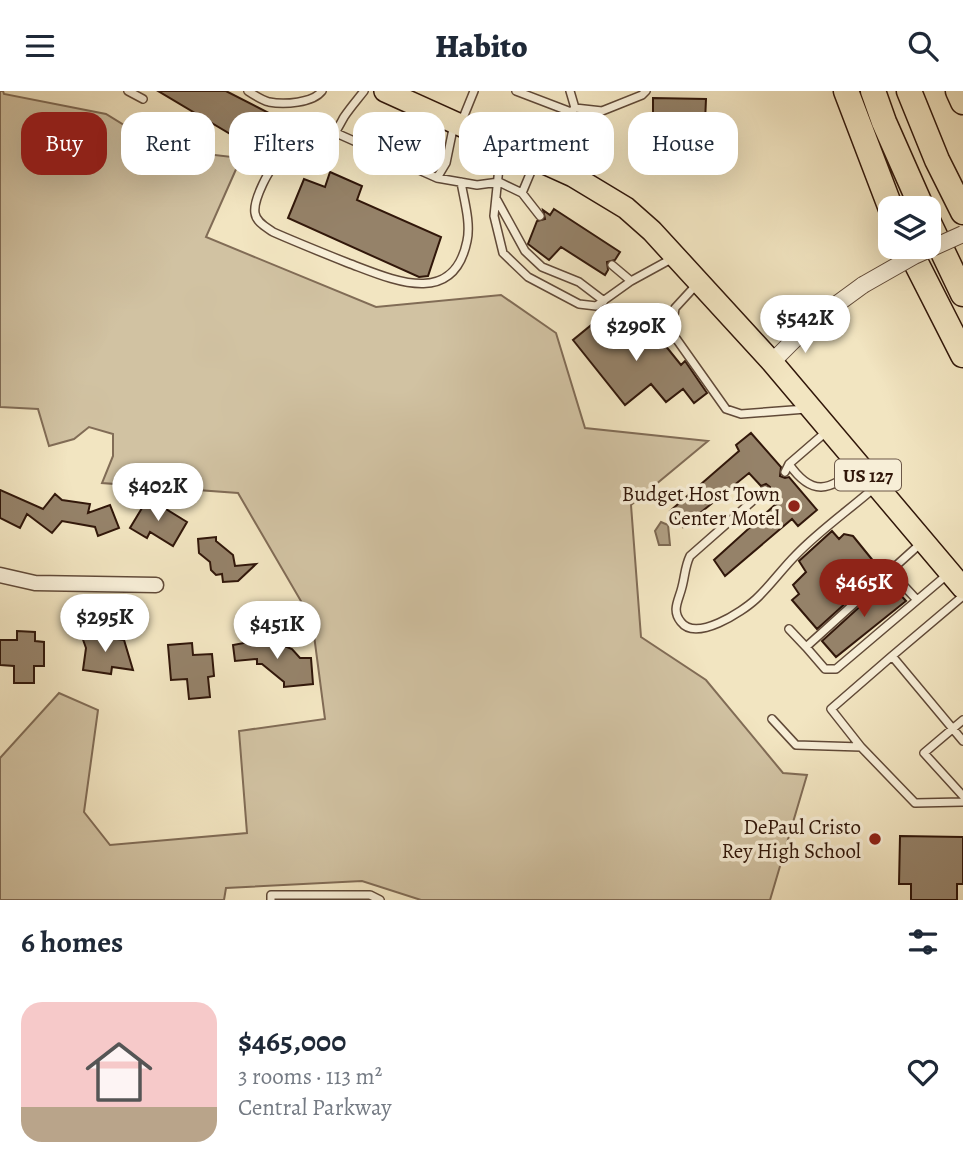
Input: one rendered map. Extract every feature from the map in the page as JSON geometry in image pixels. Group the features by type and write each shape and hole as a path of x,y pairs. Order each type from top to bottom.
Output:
{"highway":[{"path":"846,91 886,196"},
{"path":"873,91 917,196"},
{"path":"909,91 937,160 963,212"},
{"path":"958,91 963,102"},
{"path":"941,248 963,294"},
{"path":"914,259 963,355"}],"main road":[{"name":"US 127","path":"385,91 457,125"},
{"name":"US 127","path":"569,175 598,189 626,208 652,231 772,362 956,580"}],"street":[{"path":"772,362 811,323 877,275 963,234"},
{"path":"0,575 35,583 156,585"}],"lane":[{"path":"128,91 143,99"},
{"path":"248,91 267,101 295,102 318,97 322,91"},
{"path":"339,128 344,117 364,91"},
{"path":"437,178 446,163 457,125 474,91"},
{"path":"516,91 571,112 576,108 602,111 646,91"},
{"path":"570,91 576,108"},
{"path":"339,134 437,178 477,185 499,182 522,193 540,216"},
{"path":"268,175 256,202 255,215 259,222 273,232 401,283 436,282 458,267 468,239 461,182"},
{"path":"500,175 494,216 503,253 527,277 579,304 596,306 631,281 676,257"},
{"path":"522,193 529,175"},
{"path":"496,199 525,251 542,267 579,282 604,301"},
{"path":"612,265 631,281"},
{"path":"699,282 674,308 675,337 726,409 741,414 811,408"},
{"path":"785,472 789,464 829,429"},
{"path":"789,464 797,476 809,484 826,487 839,483 860,466"},
{"path":"765,490 690,556 676,604 676,615 682,625 692,630 704,629 754,601 783,572 795,555 877,486"},
{"path":"806,647 923,541"},
{"path":"891,571 917,600"},
{"path":"789,629 825,669 836,669 917,600 956,580"},
{"path":"963,596 831,709 862,747 915,803 963,802"},
{"path":"892,656 963,741"},
{"path":"772,719 796,745 862,747"},
{"path":"963,720 924,753 963,796"},
{"path":"271,900 271,895 370,895 380,900"}],"shaded area":[{"path":"0,91 96,112 21,112 21,175 107,175 107,115 121,123 121,175 215,175 215,155 229,157 229,175 233,175 206,237 376,307 501,295 556,333 585,428 708,441 631,505 641,637 706,680 783,773 807,775 770,900 421,900 362,881 226,888 224,900 0,900 0,758 59,693 98,710 84,812 110,845 247,833 239,731 325,719 312,620 238,493 102,483 113,456 113,434 89,427 74,439 49,446 38,409 0,407"},
{"path":"661,522 668,525 670,545 659,545 655,531"}],"building":[{"path":"158,91 226,91 267,112 229,112 229,133 215,125 215,112 193,112"},
{"path":"653,98 706,99 705,112 653,112"},
{"path":"329,175 337,175 362,186 357,200 441,237 428,276 419,277 288,218 304,179 325,187"},
{"path":"554,209 620,252 615,260 607,262 608,270 605,275 561,247 549,260 528,244 537,221 545,219 543,210 550,215"},
{"path":"606,313 624,337 629,333 636,342 652,329 681,365 685,361 707,393 694,403 683,389 666,402 651,384 625,405 573,340"},
{"name":"Budget Host Town Center Motel","path":"751,433 781,467 780,476 789,477 817,510 798,526 792,519 725,576 714,560 777,503 769,495 770,487 766,484 761,486 749,473 683,527 670,511 739,451 736,445"},
{"path":"0,490 43,509 55,494 62,500 90,504 88,513 110,505 119,528 98,536 95,527 62,521 52,533 27,514 20,528 0,518"},
{"path":"148,498 187,522 173,546 150,532 147,538 130,528"},
{"path":"832,531 839,539 844,534 853,536 880,572 817,629 792,600 799,594 793,585 806,572 799,561"},
{"path":"216,537 216,541 233,555 235,566 256,564 238,581 223,582 222,574 216,575 211,570 210,562 199,553 198,539"},
{"path":"888,581 906,601 836,657 822,641"},
{"path":"17,631 35,632 35,641 44,642 44,666 34,666 34,683 14,683 14,666 0,665 0,640 17,640"},
{"path":"81,634 124,640 133,670 112,667 111,674 83,670 86,648"},
{"path":"277,637 277,643 292,649 300,658 311,658 313,684 284,687 284,682 262,664 257,664 257,659 235,661 233,645"},
{"path":"192,643 193,655 212,654 214,676 208,677 210,697 189,699 187,679 171,680 168,645"},
{"path":"900,836 963,837 963,884 957,884 957,900 911,900 911,884 899,884"}],"place":[{"name":"Budget Host Town Center Motel","path":"794,506"},
{"name":"DePaul Cristo Rey High School","path":"875,839"}]}
